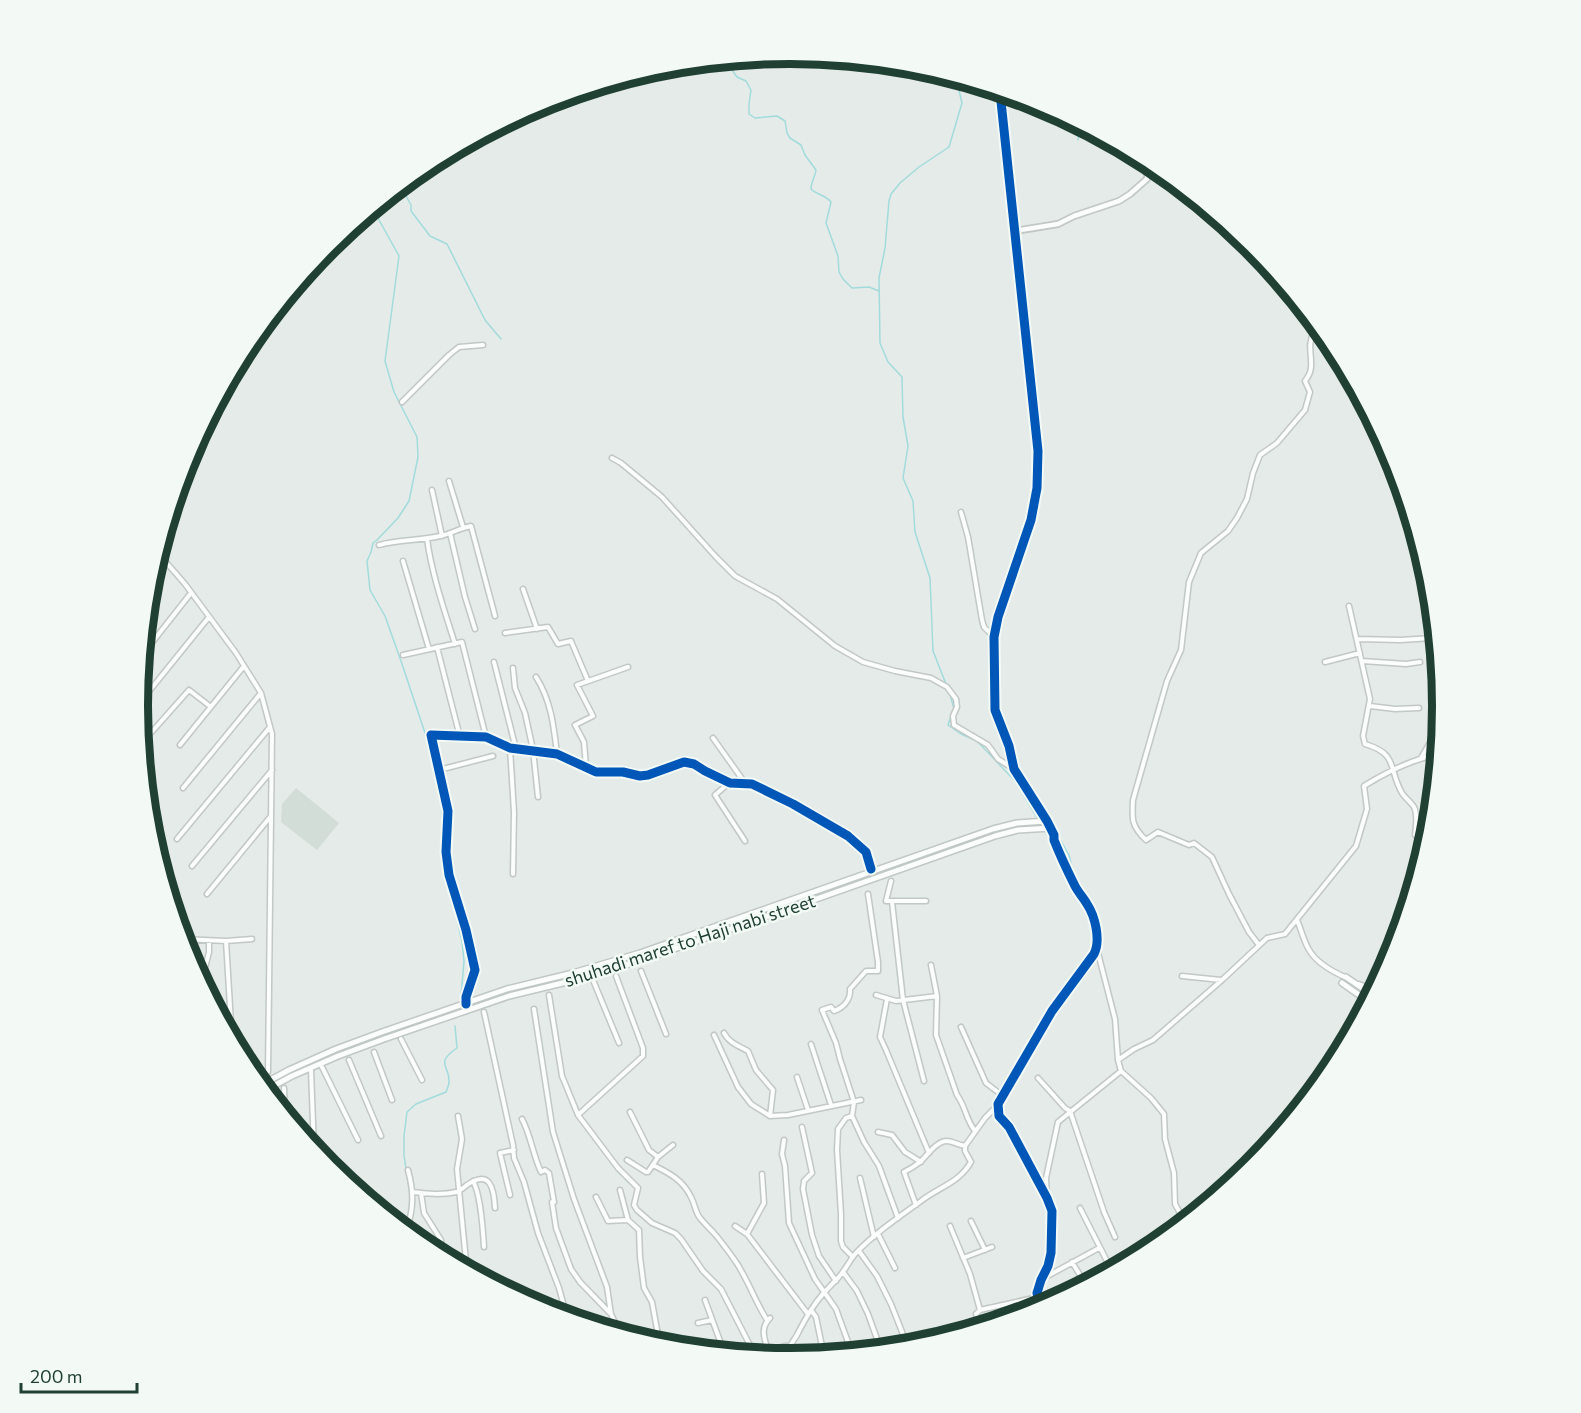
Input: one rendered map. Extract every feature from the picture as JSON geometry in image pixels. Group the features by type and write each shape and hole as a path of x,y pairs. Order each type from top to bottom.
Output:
{"main road":[{"path":"269,1081 336,1049 507,989 640,953 993,829 1017,823 1047,821"},
{"name":"shuhadi maref to Haji nabi street","path":"273,1086 338,1056 499,1000 643,960 995,836 1018,830 1051,828"},
{"path":"1346,977 1366,991"},
{"path":"1342,983 1362,997"}],"street":[{"path":"1001,100 1038,451 1037,488 1031,520 998,617 994,637 995,710 1010,746 1014,769 1051,828 1075,887 1088,904 1093,916 1097,949 1115,1019 1121,1071 1151,1098 1164,1114 1165,1139 1174,1173 1175,1204 1181,1216"},
{"path":"1015,231 1058,224 1074,216 1119,201 1147,179 1148,173"},
{"path":"1259,945 1249,932 1212,857 1194,843 1189,845 1158,832 1146,840 1138,833 1132,820 1133,800 1167,681 1181,650 1189,582 1201,553 1228,531 1238,518 1247,499 1260,455 1277,443 1305,410 1310,392 1305,381 1311,370 1309,347 1313,334"},
{"path":"402,402 459,347 483,345"},
{"path":"612,458 662,497 735,576 777,599 835,646 863,662 931,678 947,687 956,699 954,725 988,745 998,759 1014,769"},
{"path":"449,481 463,528"},
{"path":"432,490 442,536"},
{"path":"961,512 968,537 982,620 984,627 994,637"},
{"path":"379,545 391,541 442,536 471,526 495,616"},
{"path":"450,533 475,629"},
{"path":"427,538 438,592 455,644"},
{"path":"403,561 429,649"},
{"path":"165,562 192,593 261,693 272,734 268,1072"},
{"path":"523,588 537,629"},
{"path":"152,643 192,593"},
{"path":"1349,606 1370,699 1363,736 1365,744 1377,747 1389,758 1401,792 1414,807 1415,835 1419,838"},
{"path":"149,692 209,617"},
{"path":"505,633 548,627 558,644 571,641 588,681"},
{"path":"1358,639 1428,638"},
{"path":"403,655 462,642 486,737"},
{"path":"437,647 460,737"},
{"path":"1325,662 1360,653"},
{"path":"1362,661 1406,664 1420,662"},
{"path":"494,662 516,749"},
{"path":"180,745 244,666"},
{"path":"586,767 584,742 575,725 593,717 577,685 628,667"},
{"path":"513,668 514,688 525,713 533,750 538,797"},
{"path":"536,677 546,696 554,722 557,754"},
{"path":"149,735 189,690 211,707"},
{"path":"183,788 261,693"},
{"path":"1370,706 1395,709 1419,708"},
{"path":"177,839 270,727"},
{"path":"466,1004 475,970 466,930 449,875 446,852 448,811 431,735 486,737 510,748 557,754 596,772 623,772 648,776 684,762 694,764 730,783 752,784 793,804 848,836 866,852 871,869"},
{"path":"712,738 746,783"},
{"path":"1420,758 1431,740"},
{"path":"510,748 514,812 513,874"},
{"path":"439,770 493,756"},
{"path":"1118,1060 1153,1040 1267,938 1285,934 1356,846 1367,809 1364,786 1394,769 1430,756"},
{"path":"192,866 272,771"},
{"path":"730,783 715,795 745,841"},
{"path":"207,894 272,815"},
{"path":"891,881 886,901 926,901"},
{"path":"868,894 878,971 866,970 850,989 845,1005 840,1009 834,1011 831,1007 822,1010 836,1042 854,1102 852,1116 879,1166 898,1218"},
{"path":"892,902 903,1000 924,1081"},
{"path":"1297,920 1307,947 1313,956 1336,973 1368,987"},
{"path":"193,940 252,939"},
{"path":"195,945 196,940"},
{"path":"205,969 209,941"},
{"path":"226,941 231,1019"},
{"path":"777,1348 790,1346 810,1312 859,1251 898,1218 957,1178 968,1167 971,1162 965,1146 998,1104 1052,1011 1097,949"},
{"path":"931,965 938,996 936,1035 938,1044 948,1065 957,1095 962,1101 968,1122 975,1131"},
{"path":"641,971 666,1034"},
{"path":"578,1115 643,1056 643,1048 616,976"},
{"path":"1182,976 1222,980"},
{"path":"593,980 619,1043"},
{"path":"549,995 562,1076 578,1115 618,1168 638,1188 634,1205 637,1210 652,1223 675,1233 703,1271 721,1289 751,1347"},
{"path":"876,995 896,1001 938,996"},
{"path":"887,999 880,1039 929,1153"},
{"path":"534,1009 553,1132 574,1199 607,1287 611,1314 616,1324"},
{"path":"484,1012 514,1158 524,1182 538,1233 564,1307"},
{"path":"961,1027 987,1083 1003,1096"},
{"path":"724,1033 736,1045 748,1051 756,1070 773,1090 770,1116"},
{"path":"714,1035 738,1087 751,1104 770,1116 788,1115 861,1100"},
{"path":"400,1039 422,1080"},
{"path":"811,1044 831,1106"},
{"path":"374,1052 392,1100"},
{"path":"350,1060 381,1136"},
{"path":"322,1067 358,1140"},
{"path":"311,1070 313,1136"},
{"path":"1047,1198 1046,1178 1058,1122 1121,1071"},
{"path":"797,1077 808,1110"},
{"path":"1038,1078 1070,1112 1104,1212 1115,1237"},
{"path":"284,1088 285,1101"},
{"path":"978,1320 976,1314 980,1310 1038,1297 1037,1293 1051,1253 1052,1211 1009,1127 999,1116 998,1104"},
{"path":"630,1112 649,1150 658,1157"},
{"path":"458,1116 462,1139 457,1169 466,1260"},
{"path":"852,1116 846,1118 838,1129 837,1150 841,1241 843,1247 853,1257"},
{"path":"522,1119 529,1134 540,1172 545,1170 549,1173 556,1228 571,1269 580,1282 611,1314"},
{"path":"802,1127 812,1173 804,1181 803,1189 812,1235 819,1256 836,1281"},
{"path":"878,1132 892,1135 906,1152 921,1162"},
{"path":"784,1140 782,1154 789,1223 815,1279 836,1309 849,1345"},
{"path":"916,1205 904,1172 921,1162 943,1141 965,1146"},
{"path":"627,1160 646,1172 658,1157 673,1145"},
{"path":"510,1195 500,1153 514,1150"},
{"path":"653,1165 674,1176 686,1186 695,1210 737,1263 760,1310 769,1319 763,1332 767,1347"},
{"path":"408,1170 413,1192 409,1222"},
{"path":"747,1234 764,1203 762,1174"},
{"path":"413,1192 459,1192 473,1182 485,1178 488,1180 494,1197 495,1208"},
{"path":"860,1178 876,1236 896,1268"},
{"path":"473,1182 477,1188 484,1247"},
{"path":"620,1190 628,1220 639,1230 644,1288 652,1302 658,1334"},
{"path":"421,1193 424,1213 441,1240 441,1244"},
{"path":"596,1197 608,1221 628,1220"},
{"path":"1080,1208 1108,1264"},
{"path":"972,1221 985,1250"},
{"path":"735,1226 747,1234 816,1317 822,1347"},
{"path":"950,1226 970,1274 980,1310"},
{"path":"963,1258 992,1247"},
{"path":"1041,1280 1099,1248"},
{"path":"859,1251 877,1276 904,1338"},
{"path":"1072,1262 1082,1278"},
{"path":"843,1272 857,1291 878,1342"},
{"path":"705,1300 721,1344"},
{"path":"698,1323 712,1320"}],"shaded area":[{"path":"296,788 339,823 317,850 281,822 282,804"}],"waterway":[{"path":"732,68 737,77 746,81 751,90 749,114 755,118 777,116 785,121 790,138 801,145 816,170 811,189 831,202 826,223 838,256 839,272 843,279 852,288 869,287 879,291"},
{"path":"946,684 933,651 930,578 915,532 913,501 903,478 908,446 903,417 902,377 888,362 880,343 879,278 891,194 919,167 949,147 962,103 958,86"},
{"path":"1078,140 1079,134"},
{"path":"405,194 411,205 411,211 430,236 447,244 485,320 501,339"},
{"path":"377,216 399,256 385,361 394,392 417,437 418,457 409,501 398,518 373,543 367,561 370,590 385,616 401,661 428,742 441,792 444,860 464,961 461,997"},
{"path":"950,694 954,709"},
{"path":"952,713 948,725 977,741 1015,781 1038,819"},
{"path":"1046,833 1061,841 1069,855 1075,880 1085,892"},
{"path":"410,1194 404,1156 407,1112 416,1104 446,1092 449,1076 445,1061 457,1048 455,1026"}],"cycle path":[{"path":"1001,100 1038,451 1037,488 1031,520 998,617 994,637 995,710 1009,746 1014,769 1047,821 1075,887 1092,915 1097,935 1094,954 1052,1011 998,1104 999,1116 1009,1127 1052,1211 1051,1253 1037,1293 1038,1299"},
{"path":"466,1004 475,970 466,930 449,875 446,852 448,811 431,735 486,737 510,748 557,754 596,772 623,772 640,776 684,762 694,764 730,783 752,784 793,804 848,836 866,852 871,869"}]}
